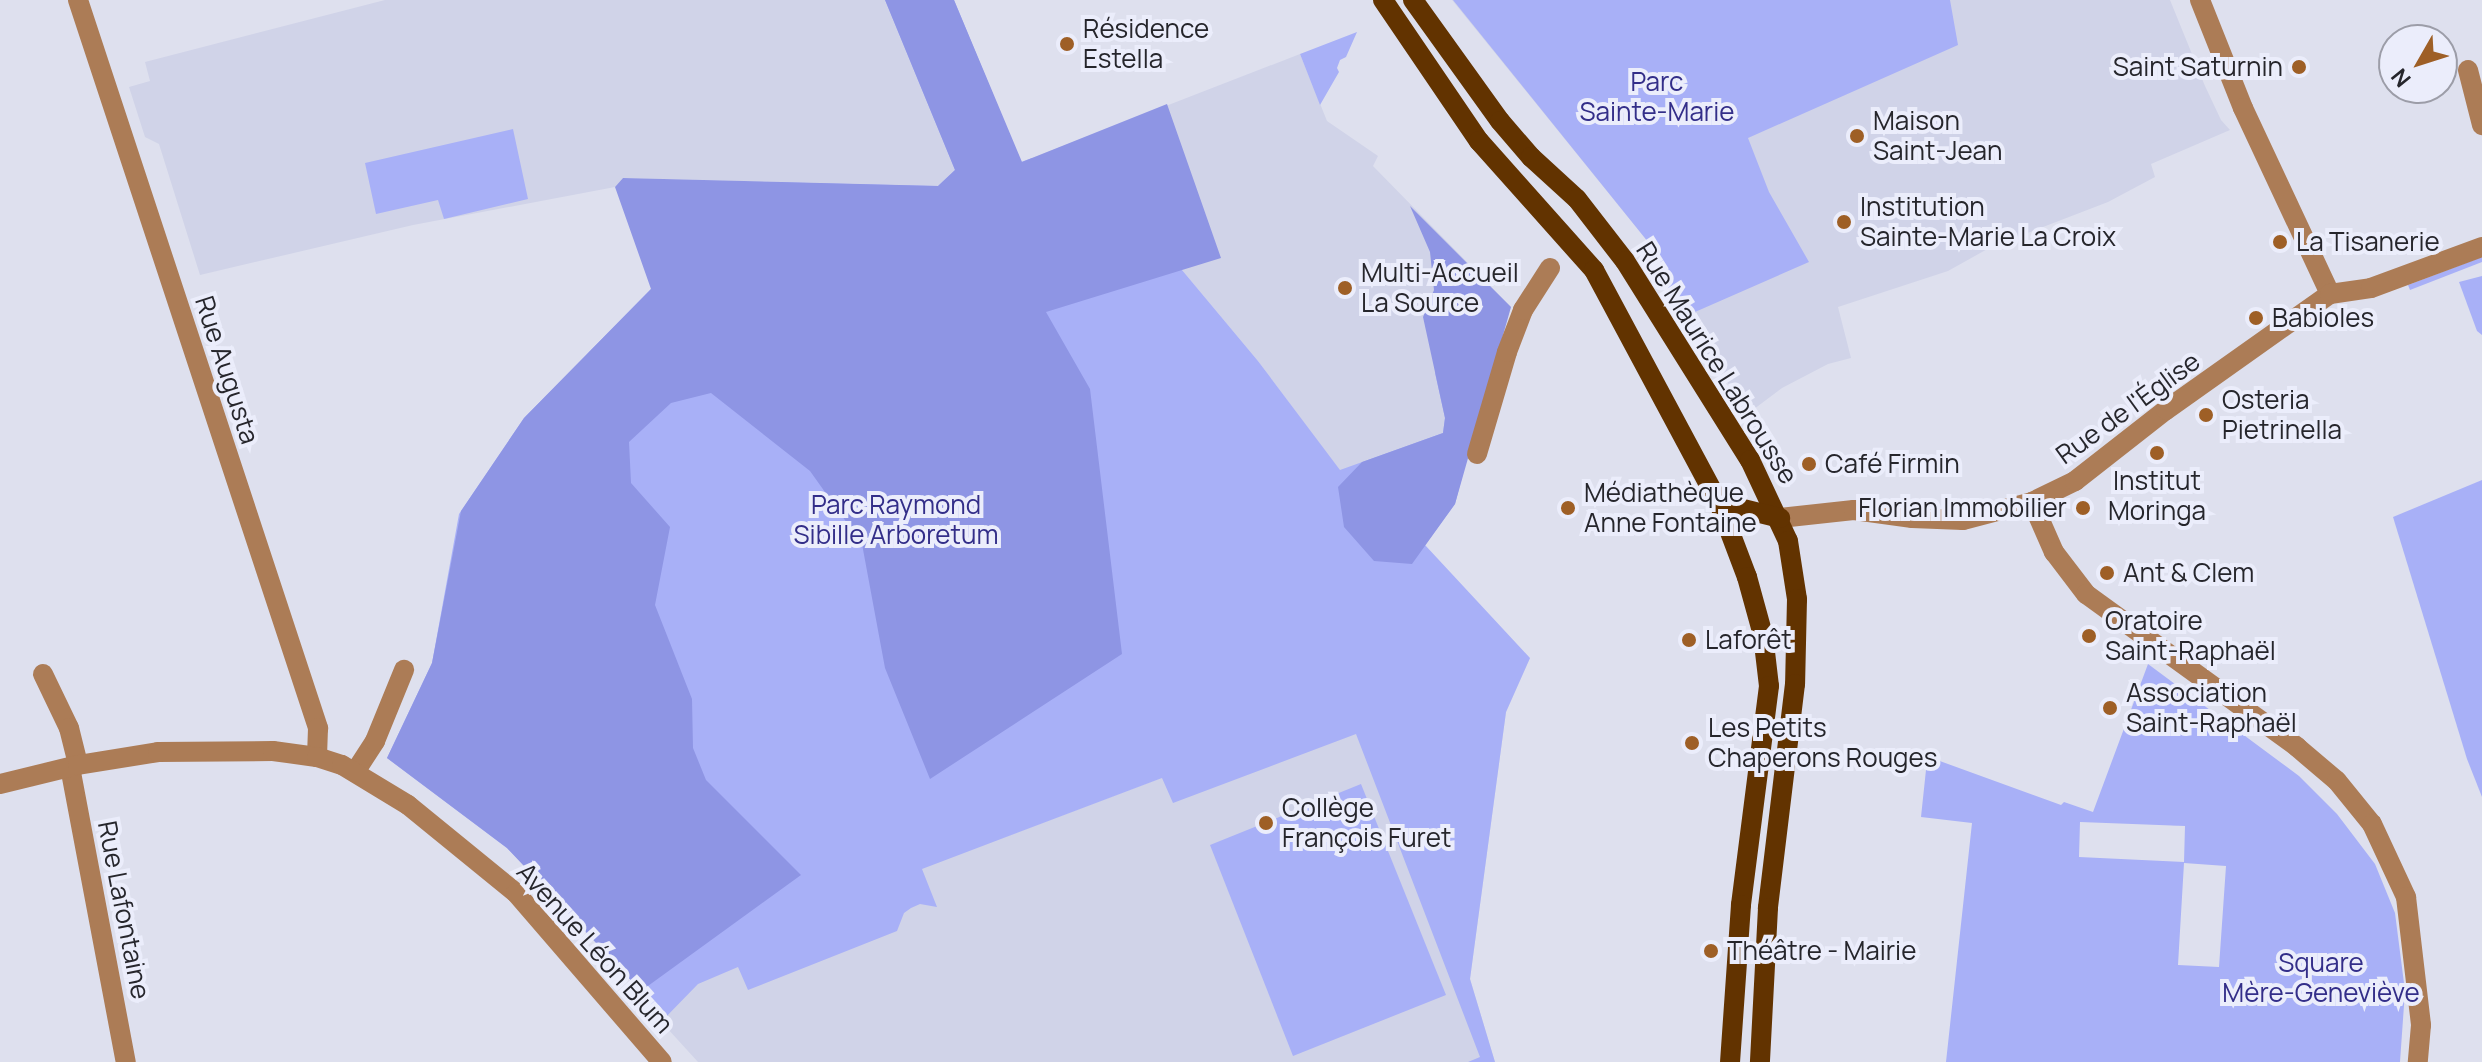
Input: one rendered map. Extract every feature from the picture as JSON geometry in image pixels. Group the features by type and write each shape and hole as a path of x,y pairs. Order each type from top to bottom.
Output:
{"main road":[{"path":"1383,0 1479,141 1594,270 1719,503 1747,577 1763,635 1769,686 1741,905 1730,1062"},
{"name":"Rue Maurice Labrousse","path":"1413,0 1500,121 1531,157 1577,199 1625,261 1750,460 1780,518 1797,599 1795,684 1768,908 1760,1062"},
{"path":"1719,503 1780,518"}],"street":[{"name":"Rue Augusta","path":"78,0 318,728 317,757"},
{"path":"2200,0 2248,120 2330,294"},
{"path":"2468,70 2482,125"},
{"name":"Rue de l'Église","path":"1780,518 1854,510 1912,518 1963,520 2032,502 2075,481 2166,410 2330,294 2371,288 2482,247"},
{"path":"1477,454 1512,338 1523,310 1550,268"},
{"path":"2032,502 2054,552 2086,594 2297,747 2337,781 2372,824 2406,897 2421,1025 2418,1062"},
{"path":"355,772 375,741 404,670"},
{"name":"Rue Lafontaine","path":"43,674 69,728 126,1062"},
{"name":"Avenue Léon Blum","path":"0,784 74,766 158,752 273,751 317,757 355,772 436,826 516,893 662,1062"}],"shaded area":[{"path":"385,0 885,0 955,170 938,186 623,178 615,187 413,225 200,275 159,144 145,137 129,87 150,81 145,62"},
{"name":"Institution Sainte-Marie La Croix","path":"1452,0 2170,0 2205,86 2221,120 2230,130 2151,164 2155,177 2108,202 1991,247 1948,271 1838,307 1851,358 1828,364 1782,388 1750,412 1679,319 1657,253"},
{"name":"Multi-Accueil La Source","path":"1300,54 1327,121 1378,156 1373,166 1511,307 1469,452 1340,471 1258,361 1182,270 1032,158"},
{"name":"Collège François Furet","path":"1530,658 1506,712 1470,979 1495,1062 698,1062 656,1016 692,979 861,891 1278,734"}],"green space":[{"name":"Parc Raymond Sibille Arboretum","path":"885,0 954,0 1021,162 1032,158 1182,270 1258,361 1340,470 1443,433 1445,418 1435,373 1492,362 1455,504 1425,545 1530,658 1506,712 1470,979 1495,1062 1468,1062 1480,1057 1356,734 1173,803 1162,778 922,869 937,907 920,904 911,908 904,913 897,931 748,990 738,967 698,984 661,1022 648,999 507,848 387,758 432,663 459,514 524,418 651,289 769,182 938,186 955,170"},
{"path":"885,0 954,0 1022,162 1167,104 1221,258 1046,312 1090,389 1122,654 930,779 885,668 862,544 810,471 711,393 671,403 629,442 631,483 670,527 655,605 692,699 693,748 706,780 801,875 641,991 507,848 387,758 432,663 461,511 524,418 651,289 615,187 623,178 938,186 955,170"},
{"name":"Parc Sainte-Marie","path":"1453,0 1950,0 1958,45 1748,138 1769,192 1809,262 1679,319 1657,253"},
{"path":"1357,32 1346,57 1340,60 1339,72 1320,105 1300,54"},
{"path":"513,129 528,199 444,219 438,200 376,214 365,163"},
{"path":"1410,206 1511,307 1455,504 1412,564 1374,561 1344,527 1338,487 1362,462 1443,433 1445,418 1423,317 1434,290 1430,252"},
{"path":"2482,257 2482,262 2410,290 2408,285"},
{"path":"2482,276 2482,335 2477,331 2459,282"},
{"path":"2482,480 2482,797 2467,759 2393,517"},
{"name":"Square Mère-Geneviève","path":"2148,664 2299,776 2337,814 2375,864 2395,913 2405,991 2400,1062 1946,1062 1972,823 1921,817 1928,751 1937,760 2061,805 2064,802 2093,812","holes":["2080,822 2185,826 2184,862 2079,857","2184,863 2226,866 2219,967 2178,965"]},
{"path":"1361,784 1446,995 1293,1056 1210,845"}],"place":[{"name":"Résidence Estella","path":"1067,44"},
{"name":"Saint Saturnin","path":"2299,67"},
{"name":"Maison Saint-Jean","path":"1857,136"},
{"name":"Institution Sainte-Marie La Croix","path":"1844,222"},
{"name":"La Tisanerie","path":"2280,242"},
{"name":"Multi-Accueil La Source","path":"1345,288"},
{"name":"Babioles","path":"2256,318"},
{"name":"Osteria Pietrinella","path":"2206,415"},
{"name":"Institut Moringa","path":"2157,453"},
{"name":"Café Firmin","path":"1809,464"},
{"name":"Médiathèque Anne Fontaine","path":"1568,508"},
{"name":"Florian Immobilier","path":"2083,508"},
{"name":"Ant & Clem","path":"2107,573"},
{"name":"Oratoire Saint-Raphaël","path":"2089,636"},
{"name":"Laforêt","path":"1689,640"},
{"name":"Association Saint-Raphaël","path":"2110,708"},
{"name":"Les Petits Chaperons Rouges","path":"1692,743"},
{"name":"Collège François Furet","path":"1266,823"},
{"name":"Théâtre - Mairie","path":"1711,951"}]}
